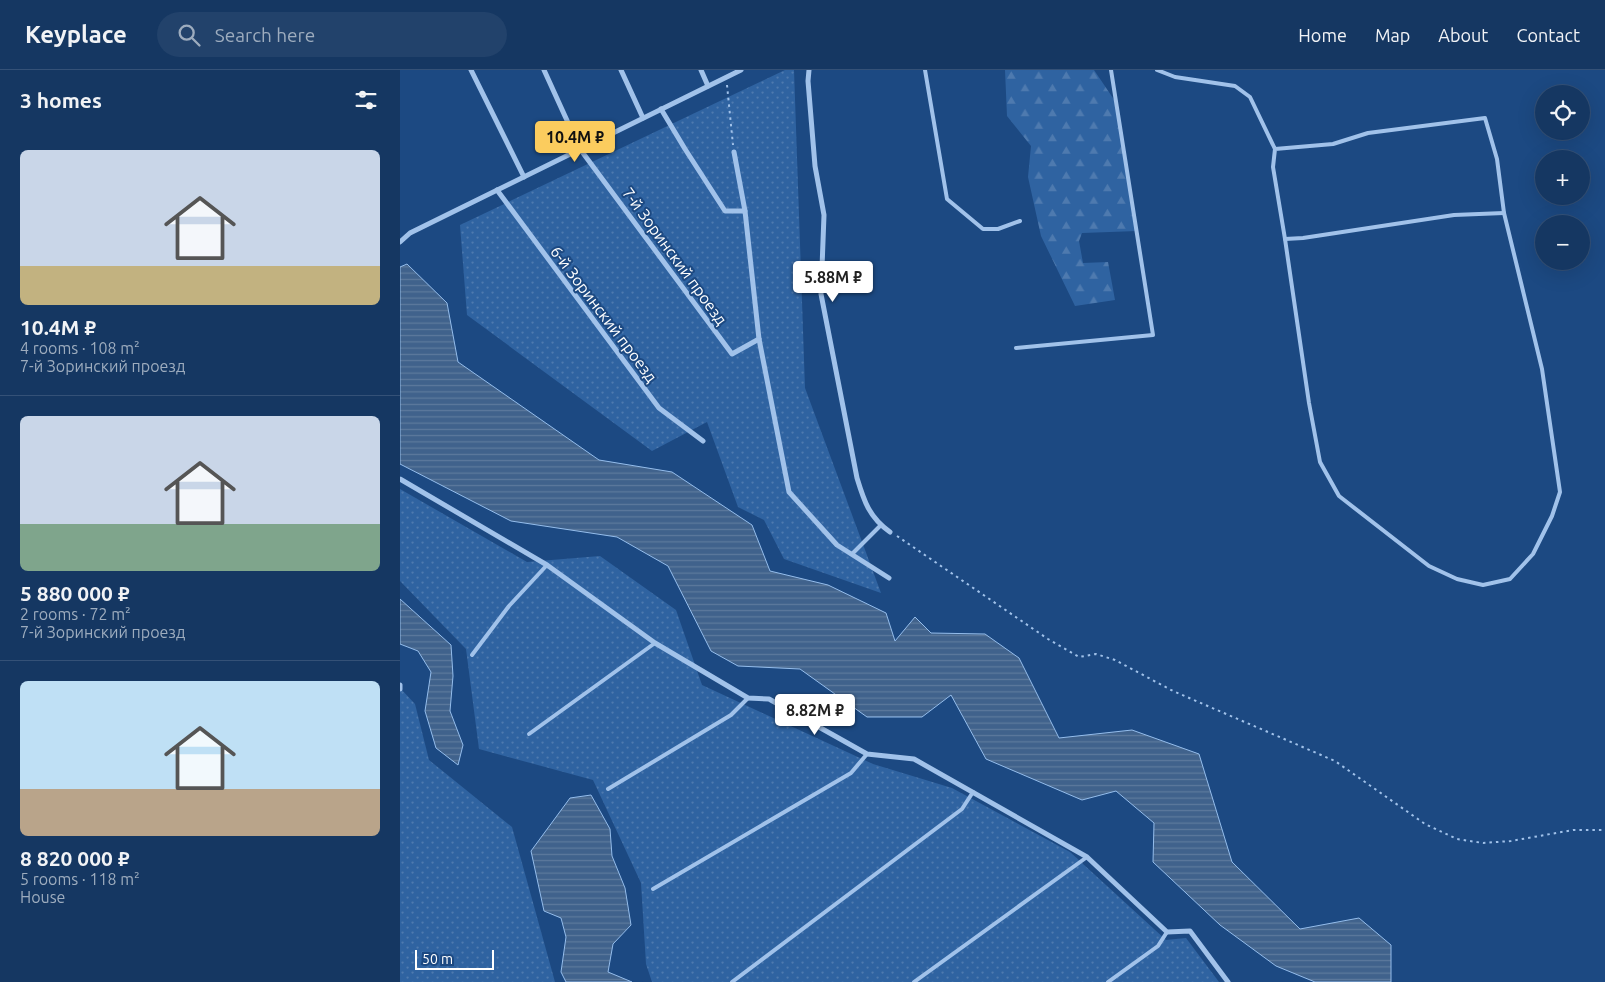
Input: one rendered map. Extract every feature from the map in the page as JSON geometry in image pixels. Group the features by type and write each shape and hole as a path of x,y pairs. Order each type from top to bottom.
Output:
{"street":[{"path":"470,70 524,177"},
{"path":"544,70 580,149"},
{"path":"621,70 643,118"},
{"path":"700,70 708,86"},
{"path":"400,242 410,233 741,70"},
{"path":"810,70 808,81 815,166 824,215 821,294 857,478 866,505 881,525 890,532"},
{"path":"661,109 725,211 745,211"},
{"name":"7-й Зоринский проезд","path":"580,149 732,354 759,340"},
{"path":"734,152 745,211 759,340 788,492 837,544 889,578"},
{"name":"6-й Зоринский проезд","path":"497,190 659,408 703,441"},
{"path":"400,479 547,565 655,644 748,698 769,699 867,754 914,759 1087,857 1168,932 1190,931 1228,982"},
{"path":"400,685 400,690"}],"lane":[{"path":"925,70 947,199 984,229 998,229 1020,221"},
{"path":"1016,348 1153,335 1111,70"},
{"path":"1157,70 1176,77 1235,86 1250,97 1275,149 1273,167 1309,403 1320,462 1339,496 1429,566 1457,579 1483,585 1510,579 1533,554 1552,516 1560,492 1542,369 1504,213 1497,159 1485,118 1368,132 1333,144 1275,149"},
{"path":"1285,239 1303,238 1454,215 1504,213"},
{"path":"852,554 881,525"},
{"path":"472,655 509,606 547,565"},
{"path":"529,734 655,644"},
{"path":"608,789 731,715 748,698"},
{"path":"653,889 851,773 867,754"},
{"path":"732,982 962,809 973,792"},
{"path":"914,982 1087,857"},
{"path":"1108,982 1158,946 1168,932"}],"path":[{"path":"727,77 734,152"},
{"path":"890,532 1048,639 1080,657 1096,654 1115,660 1174,690 1335,761 1425,824 1457,839 1483,843 1511,841 1573,830 1605,830"}],"green space":[{"path":"785,70 794,70 805,388 881,593 784,559 764,520 738,507 707,422 652,451 467,315 460,225"},
{"path":"1005,70 1094,70 1117,104 1137,231 1082,233 1079,241 1083,263 1108,262 1115,300 1075,306 1041,236 1028,177 1031,146 1007,116"},
{"path":"400,489 527,562 600,556 676,610 702,685 873,764 952,788 1070,852 1166,940 1186,938 1219,982 652,982 646,964 641,883 593,780 479,749 466,649 400,581"},
{"path":"400,688 415,704 429,760 512,827 555,982 400,982"}],"shaded area":[{"path":"407,264 447,303 458,362 599,460 672,472 752,525 770,571 828,585 886,613 895,641 915,617 931,633 985,634 1019,658 1059,738 1132,730 1199,754 1232,862 1300,929 1359,918 1391,945 1391,982 1315,982 1276,966 1220,925 1153,862 1154,823 1116,791 1082,800 986,759 951,695 922,717 867,717 800,669 738,666 711,651 668,566 617,537 511,521 400,464 400,267"},
{"path":"400,599 451,645 453,676 450,711 463,745 458,765 436,748 425,711 431,672 418,651 400,644"},
{"path":"591,795 610,829 612,856 625,888 631,925 613,944 608,972 632,982 566,982 561,972 566,937 561,918 544,911 531,851 570,798"}]}
